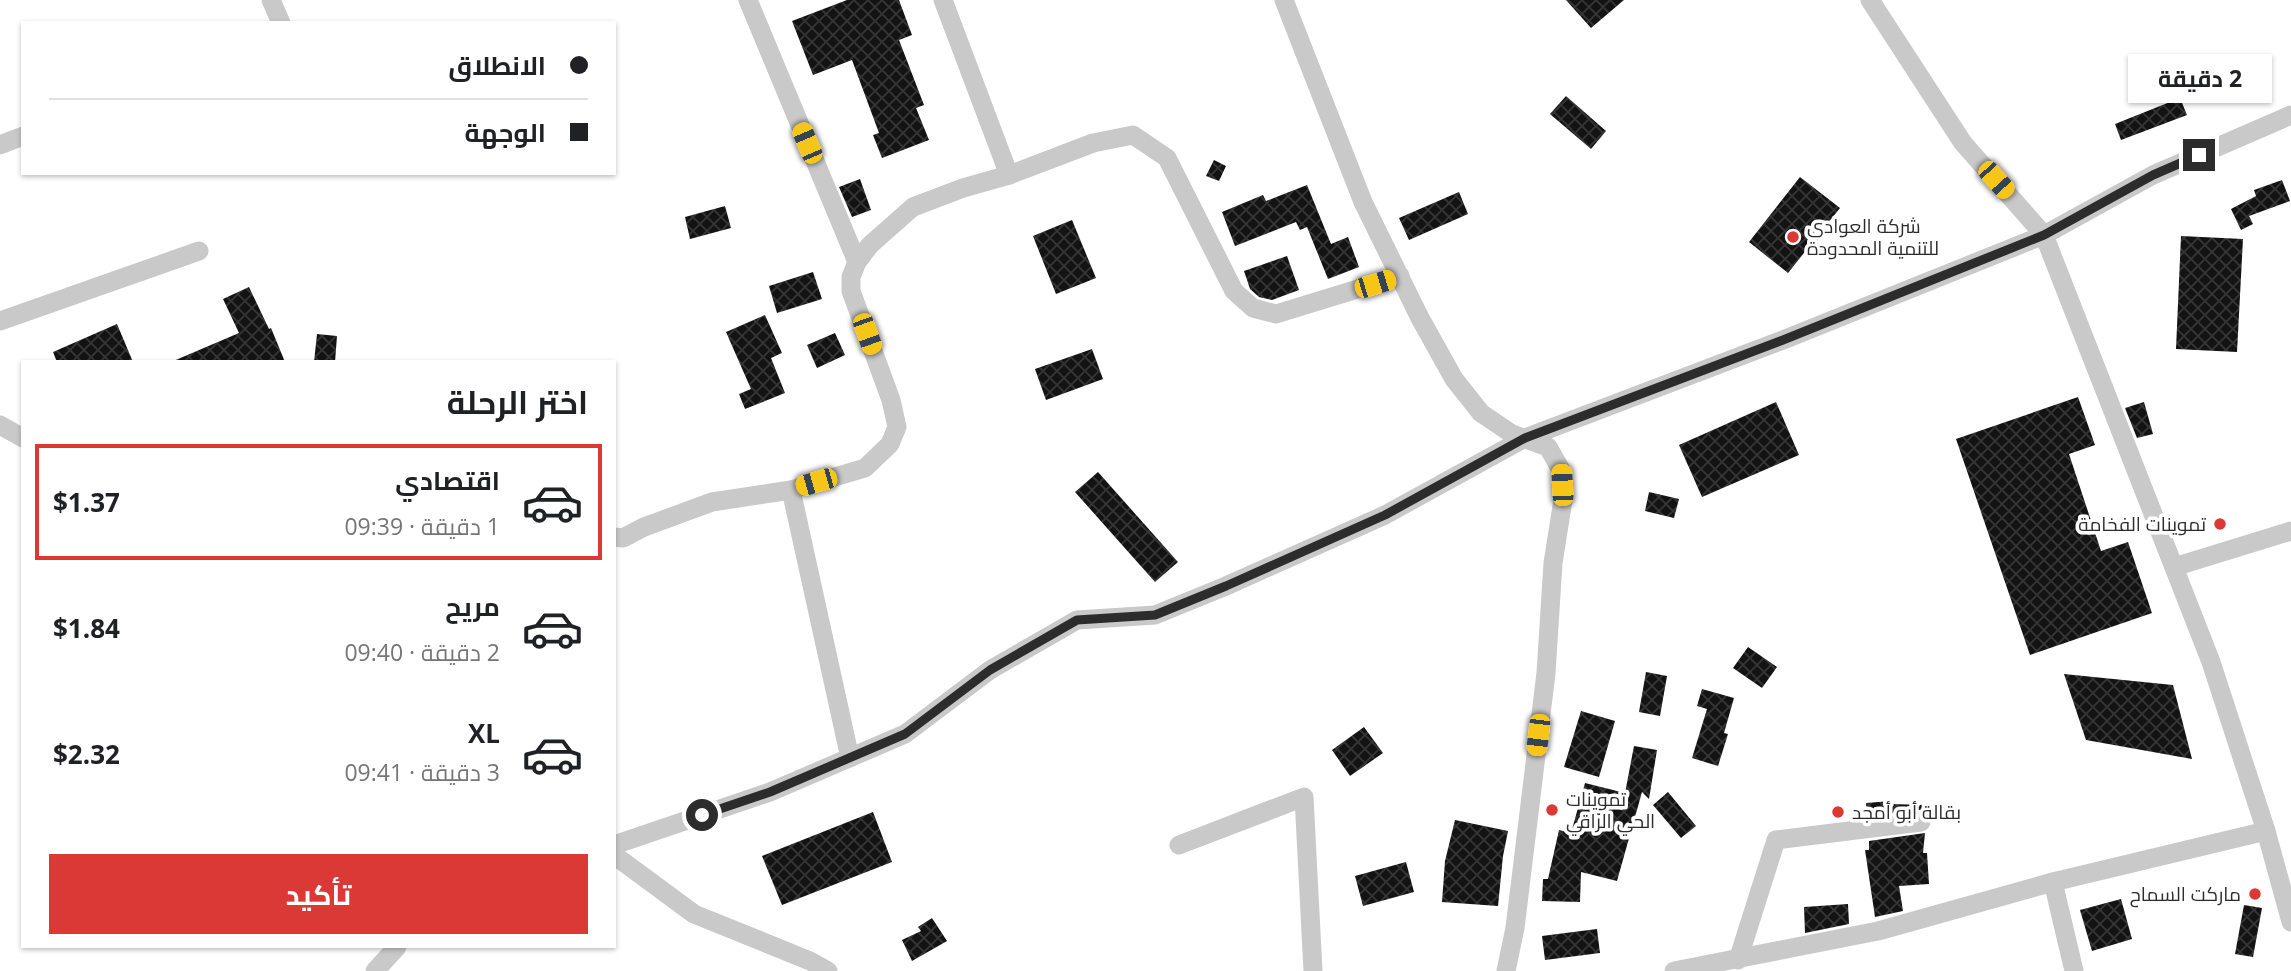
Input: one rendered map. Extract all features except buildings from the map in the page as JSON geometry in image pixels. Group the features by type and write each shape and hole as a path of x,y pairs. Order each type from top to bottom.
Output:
{"street":[{"path":"271,0 280,21"},
{"path":"747,0 857,262"},
{"path":"943,0 1009,175"},
{"path":"1284,0 1363,202 1454,379 1481,413 1512,434 1548,447 1561,470 1563,500 1553,563 1546,673 1515,928 1506,971"},
{"path":"1870,0 1963,144 2044,235 2211,662 2266,831 2291,922"},
{"path":"616,844 770,792 905,734 990,670 1077,620 1155,615 1179,606 1385,515 1525,438 1783,340 2044,235 2153,175 2291,115"},
{"path":"616,537 623,538 644,527 712,502 790,490 866,468 890,444 897,427 891,400 850,291 851,277 857,262 870,245 913,208 1093,143 1133,135 1167,159 1234,291 1253,308 1276,314 1400,276"},
{"path":"0,145 21,137"},
{"path":"0,321 199,251"},
{"path":"2,422 21,436"},
{"path":"790,490 850,758"},
{"path":"2174,567 2291,531"},
{"path":"1179,845 1304,797 1313,971"},
{"path":"1738,960 1776,840 1921,822"},
{"path":"1674,971 1878,931 2053,882 2266,831"},
{"path":"616,856 694,915 810,961 828,971"},
{"path":"2053,882 2074,971"},
{"path":"375,971 396,948"}],"place":[{"name":"شركة العوادي للتنمية المحدودة","path":"1793,237"},
{"name":"تموينات الفخامة","path":"2220,524"},
{"name":"تموينات الحي الراقي","path":"1552,810"},
{"name":"بقالة أبو أمجد","path":"1838,812"},
{"name":"ماركت السماح","path":"2255,894"}],"route":[{"path":"702,815 770,792 905,734 990,670 1077,620 1155,615 1226,586 1385,515 1525,438 1783,340 2044,235 2153,175 2199,155"}]}
